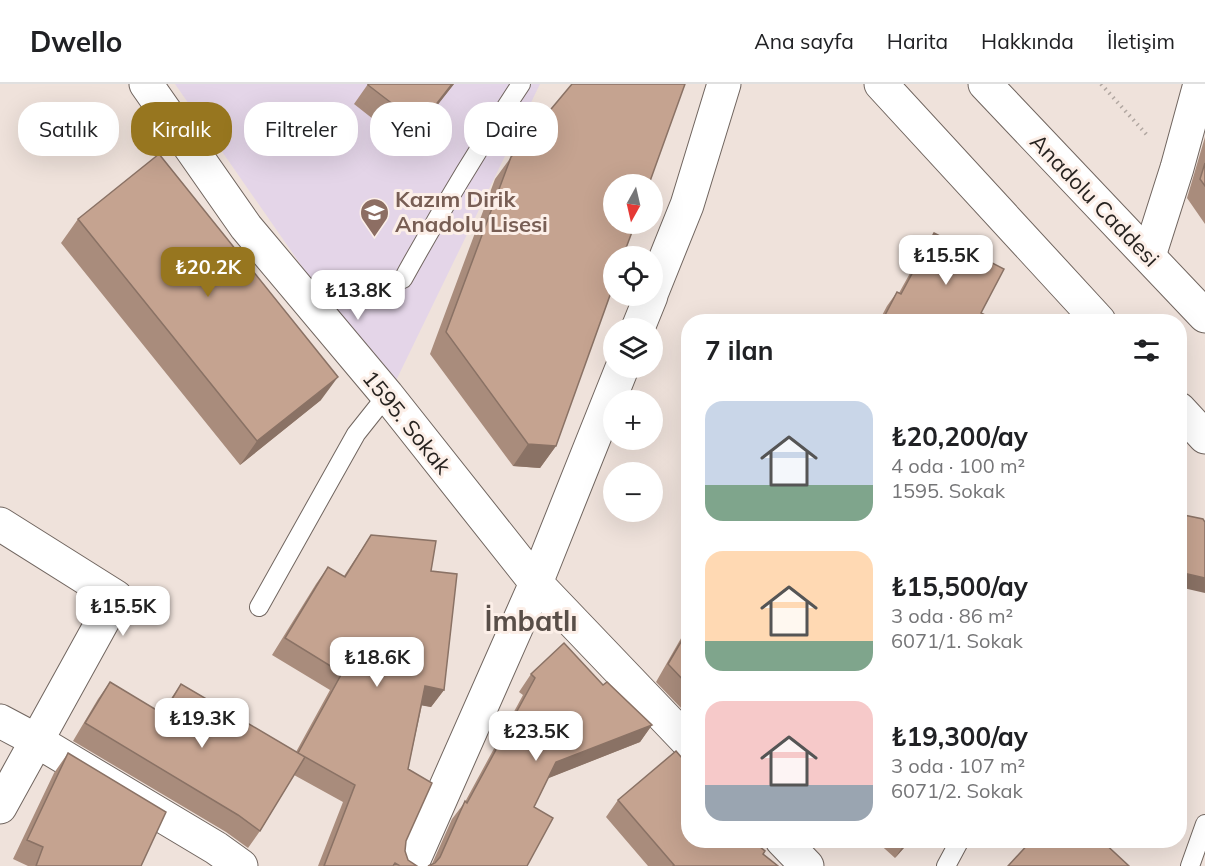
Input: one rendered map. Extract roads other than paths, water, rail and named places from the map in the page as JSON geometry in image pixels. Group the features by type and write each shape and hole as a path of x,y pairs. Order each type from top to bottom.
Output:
{"main road":[{"name":"1595. Sokak","path":"146,84 246,227 387,395 536,583 681,735"},
{"path":"663,266 687,205 724,84"},
{"path":"881,84 1093,314"},
{"name":"Anadolu Caddesi","path":"985,84 1205,316"},
{"path":"1149,256 1177,168 1200,84"},
{"path":"411,866 536,583 618,378"},
{"path":"1187,418 1205,437"},
{"path":"0,524 116,597 0,807"},
{"path":"0,721 216,848 241,866"},
{"path":"790,848 807,866"}],"lane":[{"path":"403,279 491,129 522,84"},
{"path":"259,607 356,434 387,395"},
{"path":"1190,866 1205,824"},
{"path":"946,866 956,848"}],"place":[{"name":"Kazım Dirik Anadolu Lisesi","path":"374,238"}],"district":[{"name":"İmbatlı","path":"531,620"}]}
